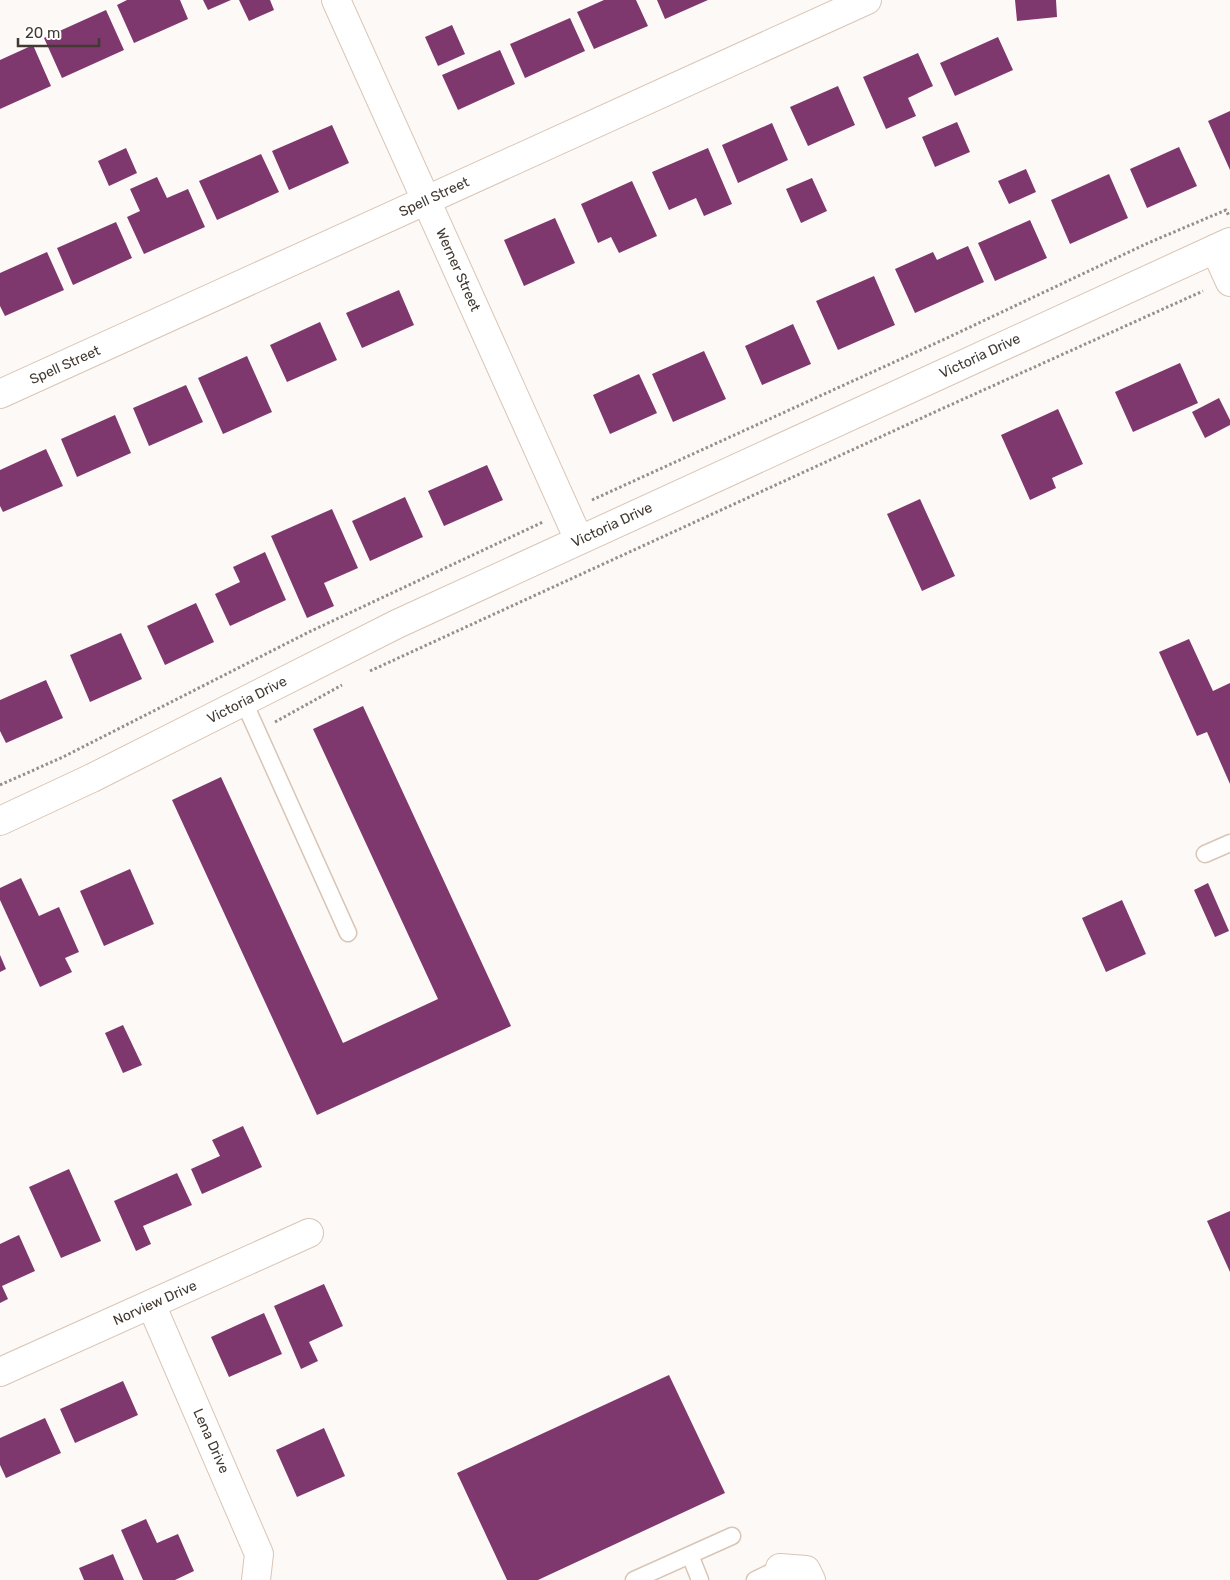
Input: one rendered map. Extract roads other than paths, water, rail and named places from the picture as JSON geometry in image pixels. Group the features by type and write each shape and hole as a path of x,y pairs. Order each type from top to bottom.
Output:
{"street":[{"name":"Werner Street","path":"336,0 579,540"},
{"name":"Spell Street","path":"0,394 867,0"},
{"name":"Victoria Drive","path":"0,821 92,778 397,624 1222,245"},
{"path":"1220,285 1222,245"},
{"name":"Norview Drive","path":"0,1372 309,1233"},
{"name":"Lena Drive","path":"151,1304 259,1554 256,1580"},
{"path":"780,1568 806,1570 811,1580"}],"lane":[{"path":"244,702 348,933"},
{"path":"1205,854 1230,843"},
{"path":"634,1580 732,1536"},
{"path":"690,1555 700,1580"},
{"path":"755,1580 780,1568"}]}
